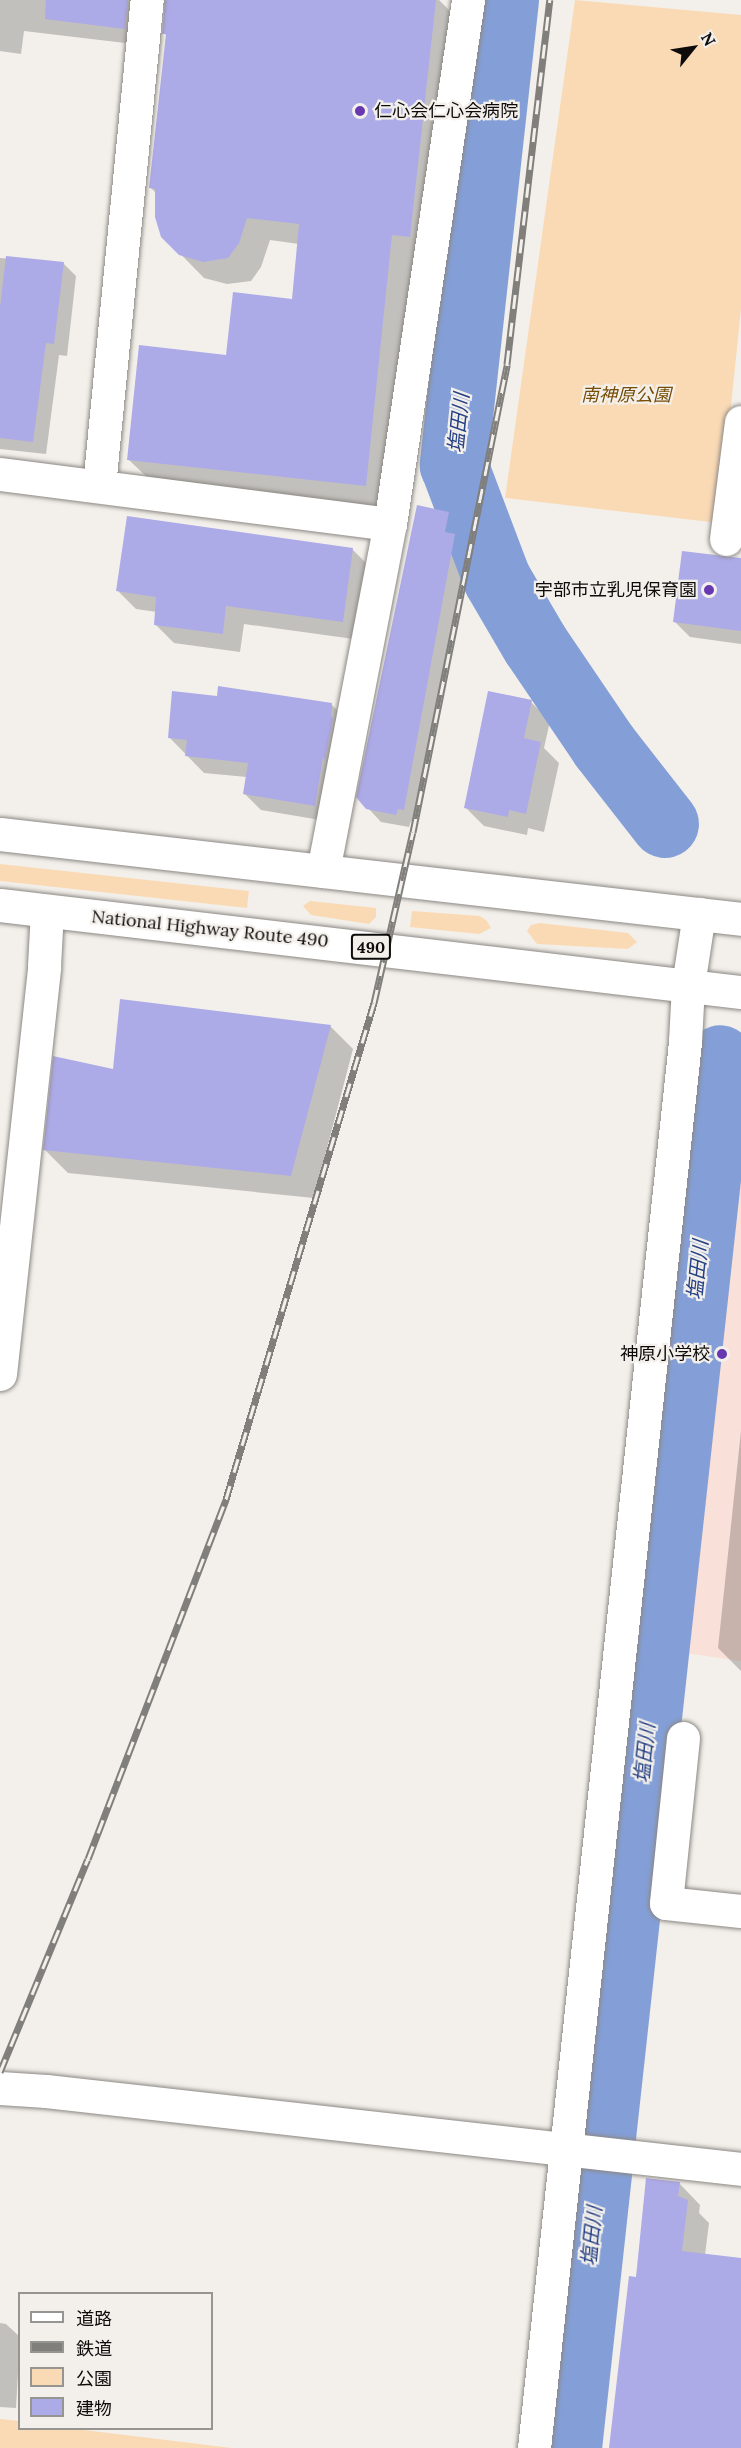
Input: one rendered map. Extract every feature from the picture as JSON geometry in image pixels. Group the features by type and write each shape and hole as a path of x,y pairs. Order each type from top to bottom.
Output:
{"main road":[{"path":"99,486 147,0"},
{"path":"323,871 390,524 468,0"},
{"path":"726,539 741,424"},
{"path":"0,474 390,524"},
{"path":"0,834 741,919"},
{"name":"National Highway Route 490","path":"0,905 741,992"},
{"path":"0,1374 44,966 47,910"},
{"path":"534,2448 574,2150 684,1052 688,986 699,914"},
{"path":"683,1738 666,1903 741,1911"},
{"path":"0,2088 46,2091 741,2169"}],"shaded area":[{"name":"神原小学校","path":"735,1056 741,1057 741,1661 671,1651"}],"green space":[{"name":"南神原公園","path":"575,0 741,15 741,309 719,523 505,498"},
{"path":"0,864 249,891 247,908 0,881"},
{"path":"310,901 376,908 376,917 369,924 311,915 303,906"},
{"path":"412,911 480,916 491,928 479,934 410,927"},
{"path":"540,923 628,933 637,942 628,949 537,944 527,931 531,925"},
{"path":"0,2419 18,2421 18,2430 84,2430 232,2448 0,2448"}],"building":[{"path":"46,0 128,0 125,29 45,19"},
{"path":"165,0 436,0 410,237 392,235 366,486 127,460 139,345 226,355 233,292 292,299 299,224 247,218 239,243 228,258 203,262 179,255 161,237 155,217 155,189 149,188 166,34 162,34"},
{"path":"6,256 64,262 54,344 46,343 33,442 0,438 0,307"},
{"path":"417,505 449,512 445,532 455,534 404,810 398,809 396,815 366,809 356,797"},
{"path":"127,516 353,548 343,622 226,606 223,634 154,625 156,597 116,591"},
{"name":"宇部市立乳児保育園","path":"682,551 741,558 741,631 673,622"},
{"path":"218,686 332,703 331,717 333,718 325,760 323,757 315,806 243,794 248,763 185,756 187,740 168,738 172,691 217,696"},
{"path":"488,691 532,700 524,738 541,742 526,814 509,810 508,817 464,808"},
{"path":"120,999 331,1025 291,1176 43,1150 53,1056 113,1069"},
{"path":"646,2178 680,2182 678,2196 688,2200 682,2251 741,2258 741,2448 609,2448 629,2276 636,2277"}],"waterway":[{"name":"塩田川","path":"505,0 454,465 497,579 535,644 604,746 665,824"},
{"name":"塩田川","path":"568,2448 720,1059"}],"railway":[{"path":"0,2072 88,1859 226,1499 374,1003 413,832 507,364 550,0"}],"place":[{"name":"仁心会仁心会病院","path":"360,111"},
{"name":"宇部市立乳児保育園","path":"709,590"},
{"name":"神原小学校","path":"722,1354"}]}
